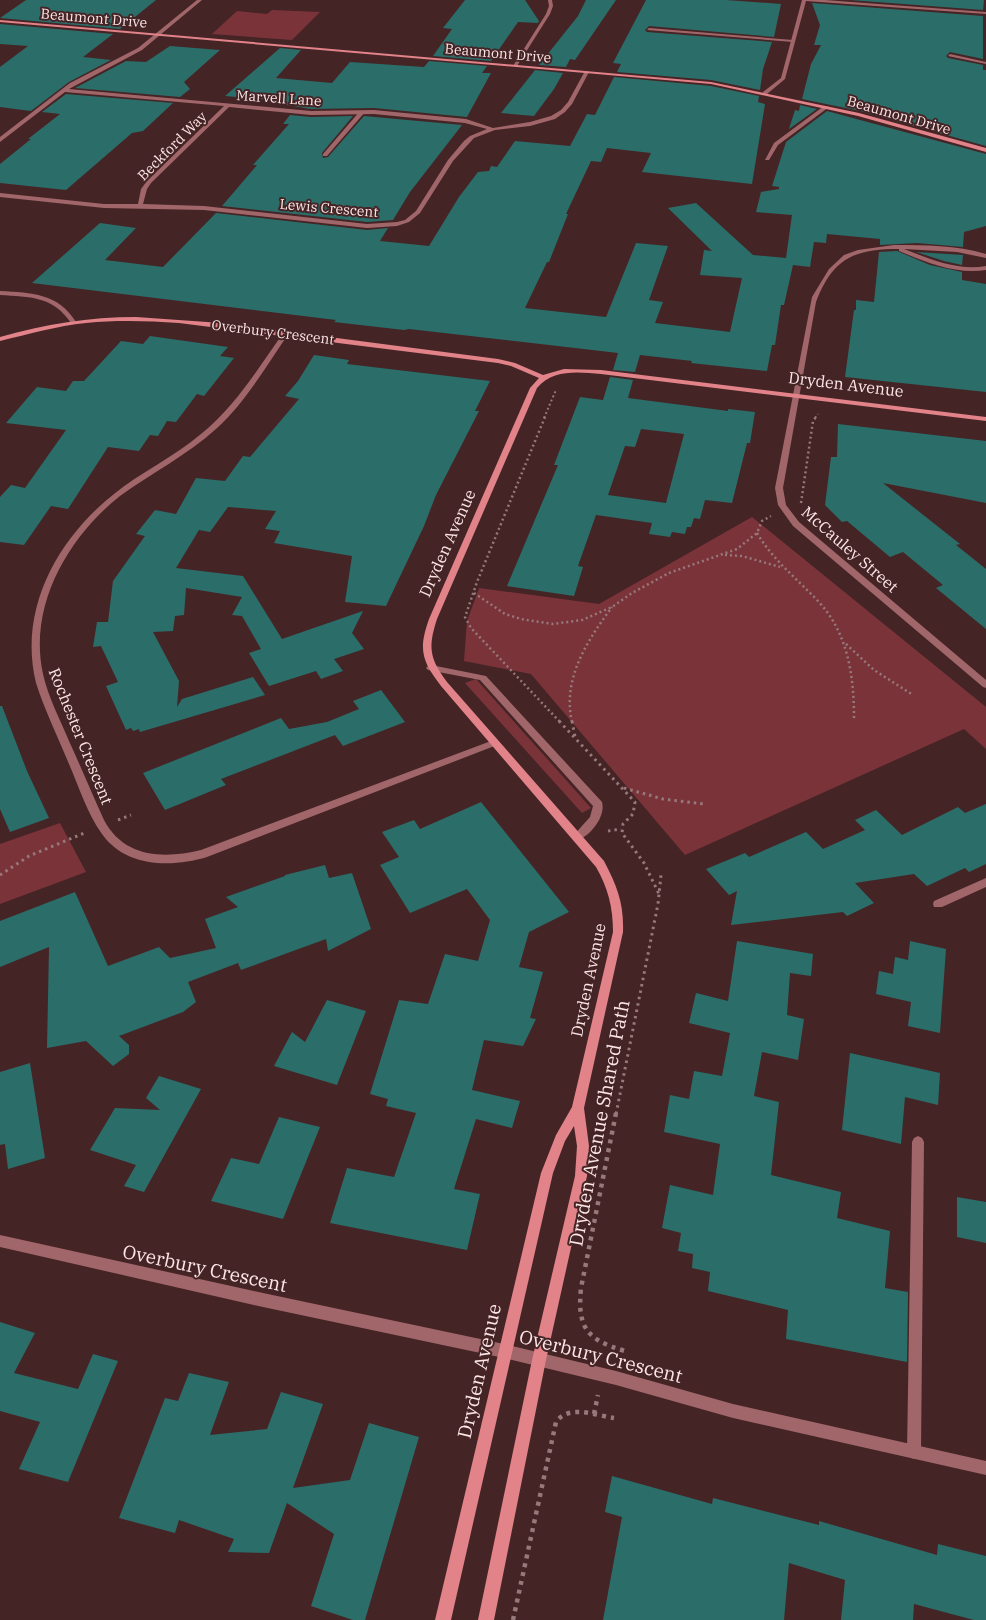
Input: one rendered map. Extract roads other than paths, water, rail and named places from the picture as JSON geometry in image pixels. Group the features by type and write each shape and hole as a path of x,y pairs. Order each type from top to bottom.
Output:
{"street":[{"path":"0,140 81,78 132,55 200,0"},
{"path":"515,65 548,14 551,6 550,0"},
{"path":"765,93 783,79 805,0 986,14"},
{"name":"Beaumont Drive","path":"0,22 711,82 826,107 986,150"},
{"path":"648,30 793,41"},
{"path":"950,55 986,63"},
{"name":"Lewis Crescent","path":"0,195 104,206 204,208 367,226 397,224 407,221 418,212 466,142 492,129 539,122 557,115 568,106 587,72"},
{"name":"Marvell Lane","path":"64,90 227,106 311,112 362,112 466,121 492,129"},
{"name":"Beckford Way","path":"140,206 144,189 149,182 227,106"},
{"path":"767,159 776,144 826,107"},
{"path":"325,155 362,112"},
{"path":"893,247 942,264 973,270 986,268"},
{"name":"McCauley Street","path":"986,256 968,251 893,247 867,248 846,255 838,262 817,292 813,302 780,488 780,497 785,511 800,528 986,685"},
{"path":"0,293 48,300 64,307 73,322"},
{"name":"Overbury Crescent","path":"0,339 73,322 106,319 148,319 286,333 505,362 544,378"},
{"name":"Rochester Crescent","path":"286,333 232,410 214,428 191,446 122,491 95,514 75,536 64,553 47,589 37,624 34,646 37,668 49,706 102,826 110,838 134,854 168,860 186,858 203,854 494,743"},
{"name":"Dryden Avenue","path":"442,1620 547,1173 560,1139 578,1108 618,932 619,907 612,884 600,864 578,836 494,743 431,668 426,649 427,637 433,619 534,388 544,378 556,373 566,371 601,372 986,419"},
{"path":"431,668 483,678 598,804 598,812 594,821 578,836"},
{"path":"938,904 986,882"},
{"name":"Dryden Avenue","path":"486,1620 540,1360 581,1176 583,1146 578,1108"},
{"path":"914,1452 918,1142"},
{"name":"Overbury Crescent","path":"0,1241 253,1298 504,1351 616,1378 733,1411 986,1468"}]}
